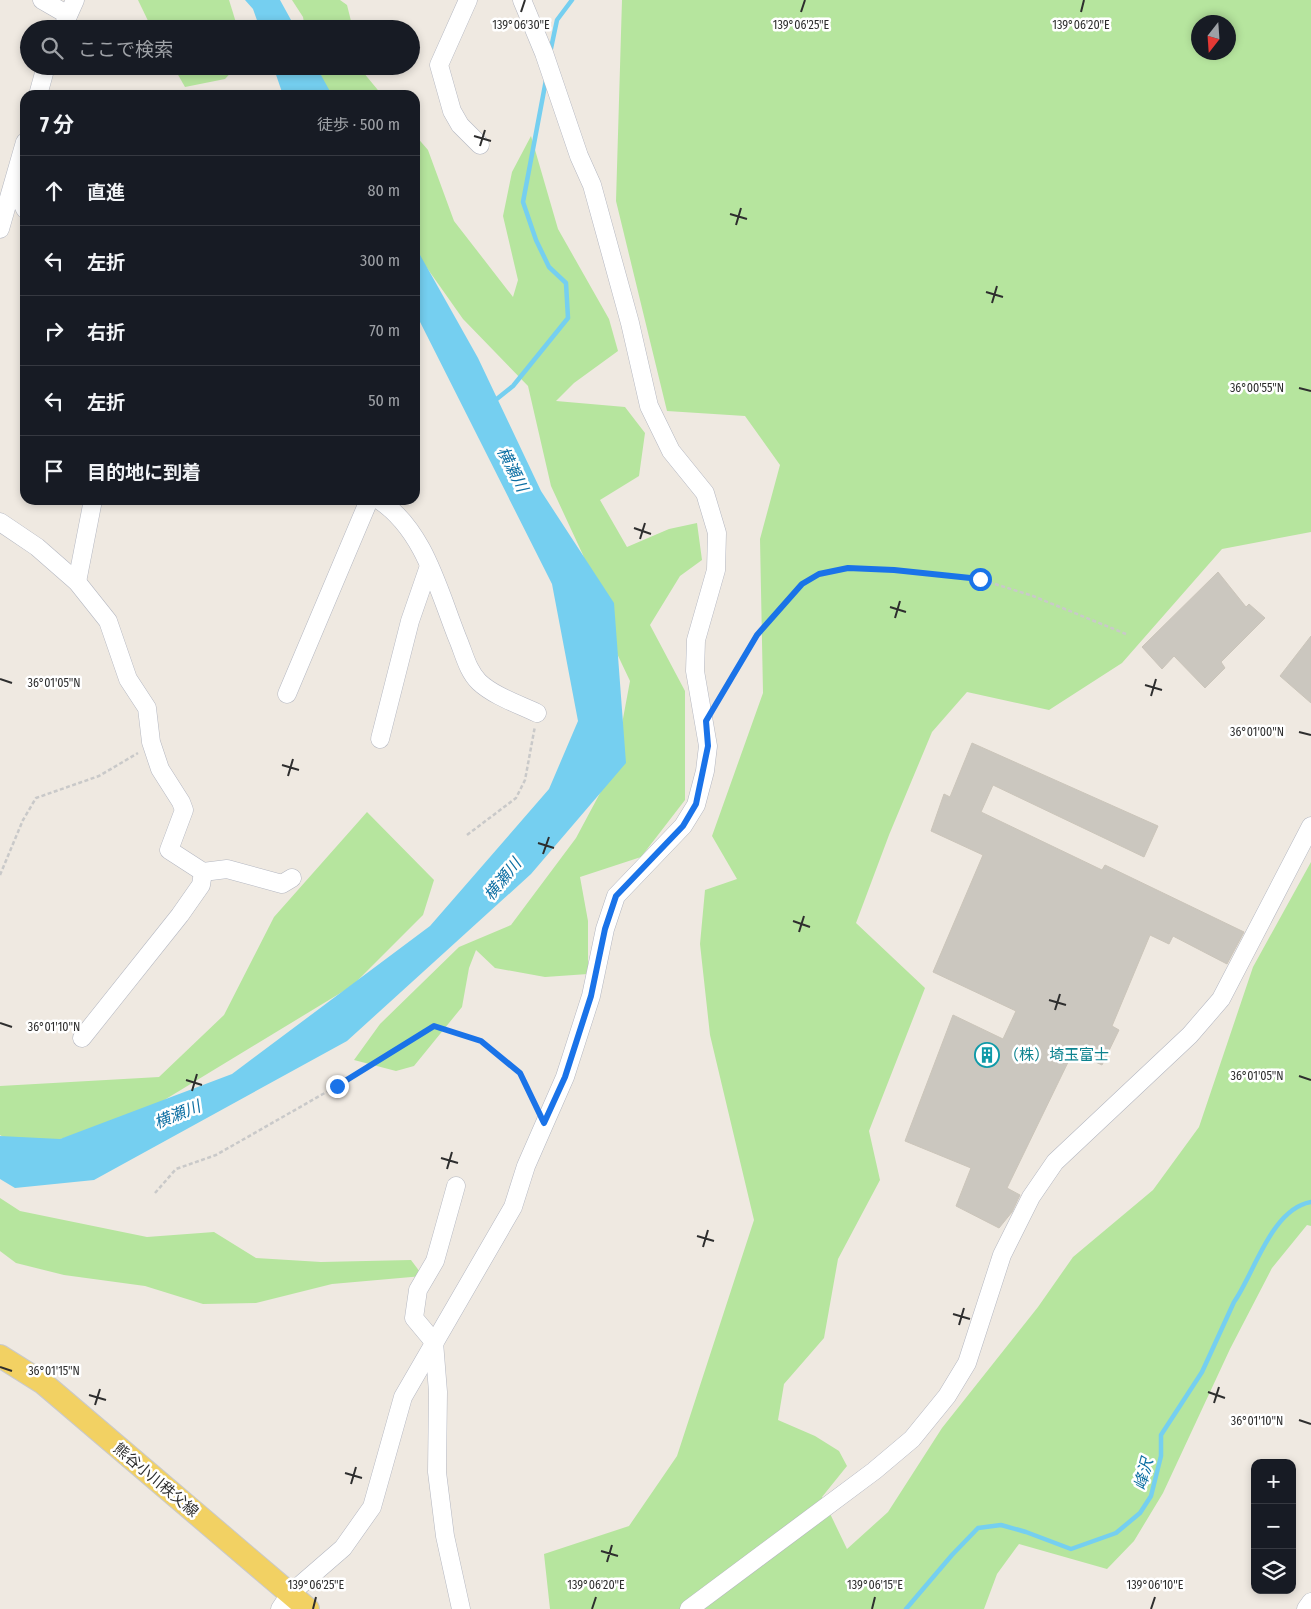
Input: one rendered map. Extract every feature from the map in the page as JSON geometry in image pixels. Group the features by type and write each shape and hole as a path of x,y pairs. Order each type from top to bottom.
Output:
{"main road":[{"name":"熊谷小川秩父線","path":"0,1356 43,1383 285,1602 308,1609"}],"street":[{"path":"42,0 68,14"},
{"path":"468,0 439,65 452,111 460,125 480,145"},
{"path":"285,1602 343,1548 372,1507 403,1397 513,1207 544,1123 565,1077 588,1004 605,929 616,896 683,826 696,804 708,746 706,721 695,671 696,640 716,570 716,533 705,493 670,450 649,406 630,323 592,185 579,156 544,53 522,0"},
{"path":"39,90 44,75"},
{"path":"0,228 17,186 20,170"},
{"path":"77,582 91,505"},
{"path":"287,694 367,505"},
{"path":"386,505 394,511 409,528 430,566 469,668 480,682 493,691 537,712"},
{"path":"0,522 38,547 77,582 108,621 128,679 147,708 150,742 160,769 184,810 169,850 203,872 227,869 282,884 292,878"},
{"path":"380,739 410,620 430,566"},
{"path":"689,1609 874,1471 912,1439 947,1396 967,1363 1002,1255 1031,1196 1055,1162 1190,1035 1221,999 1311,826"},
{"path":"82,1038 180,915 201,885 203,872"},
{"path":"456,1186 435,1261 418,1290 414,1318 434,1342 438,1392 437,1472 445,1536 462,1609"},
{"path":"1306,1609 1311,1602"}],"path":[{"path":"706,721 757,635 802,584 819,574 848,568 894,570 980,579 1033,596 1126,634"},
{"path":"467,834 516,798 525,780 537,712"},
{"path":"0,875 23,820 36,798 99,776 143,750 150,742"},
{"path":"155,1193 176,1170 216,1155 337,1086 434,1026 481,1041 520,1073 544,1123"}],"green space":[{"path":"138,0 229,0 235,20 148,20"},
{"path":"292,0 340,0 347,5 351,20 304,20"},
{"path":"622,0 1311,0 1311,532 1222,549 1122,663 1049,710 967,692 932,732 889,835 856,923 925,988 869,1131 880,1180 838,1259 824,1338 784,1384 778,1420 815,1436 839,1451 847,1466 822,1497 847,1549 888,1512 942,1428 1038,1307 1073,1257 1153,1190 1199,1127 1253,967 1311,862 1311,1226 1307,1225 1272,1268 1230,1349 1163,1493 1134,1541 1107,1569 1019,1544 997,1574 984,1609 550,1609 544,1554 629,1526 677,1456 754,1220 710,1035 700,944 705,890 737,879 712,836 763,693 760,539 780,465 745,416 667,411 616,201"},
{"path":"178,75 229,75 225,79 185,87"},
{"path":"313,75 365,75 378,90 315,90"},
{"path":"531,136 558,229 609,319 618,351 574,383 556,401 625,407 645,433 639,476 600,500 627,547 669,529 697,523 702,560 680,576 650,625 685,691 685,800 641,857 580,877 588,921 588,974 545,977 495,968 476,950 469,968 462,1007 414,1066 396,1071 354,1060 380,1024 459,947 511,925 576,838 614,767 630,681 603,624 583,555 551,486 528,386 463,319 420,258 420,141 428,150 454,221 513,297 518,280 503,216 512,172"},
{"path":"367,812 434,880 423,915 352,986 133,1119 24,1149 0,1135 0,1086 159,1077 224,1015 274,917"},
{"path":"0,1198 20,1211 147,1237 214,1232 256,1258 321,1262 411,1260 423,1276 332,1284 256,1303 203,1304 145,1286 64,1275 16,1263 0,1251"}],"water":[{"path":"245,0 280,0 291,20 257,20 253,9"},
{"path":"276,75 321,75 329,90 281,90"},
{"name":"横瀬川","path":"420,255 478,358 541,491 614,603 626,763 531,874 347,1041 94,1180 15,1188 0,1179 0,1136 60,1139 232,1074 430,926 549,789 578,721 552,584 420,322"}],"building":[{"path":"1218,572 1246,607 1249,604 1265,618 1221,662 1225,668 1205,688 1174,656 1162,669 1142,647"},
{"path":"1311,636 1311,703 1280,676"},
{"name":"（株）埼玉富士","path":"972,743 1158,826 1144,857 993,785 981,812 1102,870 1105,865 1244,932 1227,964 1173,936 1169,944 1150,935 1112,1026 1119,1030 1102,1065 1073,1052 1007,1188 1020,1195 1012,1212 999,1228 956,1206 971,1168 905,1141 953,1015 1003,1039 1016,1011 933,972 983,855 931,831 944,794 950,797"}],"waterway":[{"path":"550,53 557,20 572,0"},
{"path":"493,402 513,386 568,318 566,283 549,267 536,240 523,202 546,80"},
{"name":"峰沢","path":"906,1609 978,1528 1001,1525 1071,1549 1116,1533 1140,1513 1151,1496 1161,1456 1161,1435 1202,1372 1234,1302 1265,1244 1274,1229 1285,1217 1297,1207 1311,1202"}],"place":[{"name":"（株）埼玉富士","path":"987,1055"}],"route":[{"path":"337,1086 434,1026 481,1041 520,1073 544,1123 565,1077 591,996 605,929 616,896 683,826 696,804 705,771 708,746 706,721 757,635 802,584 819,574 848,568 946,574 980,579"}]}
